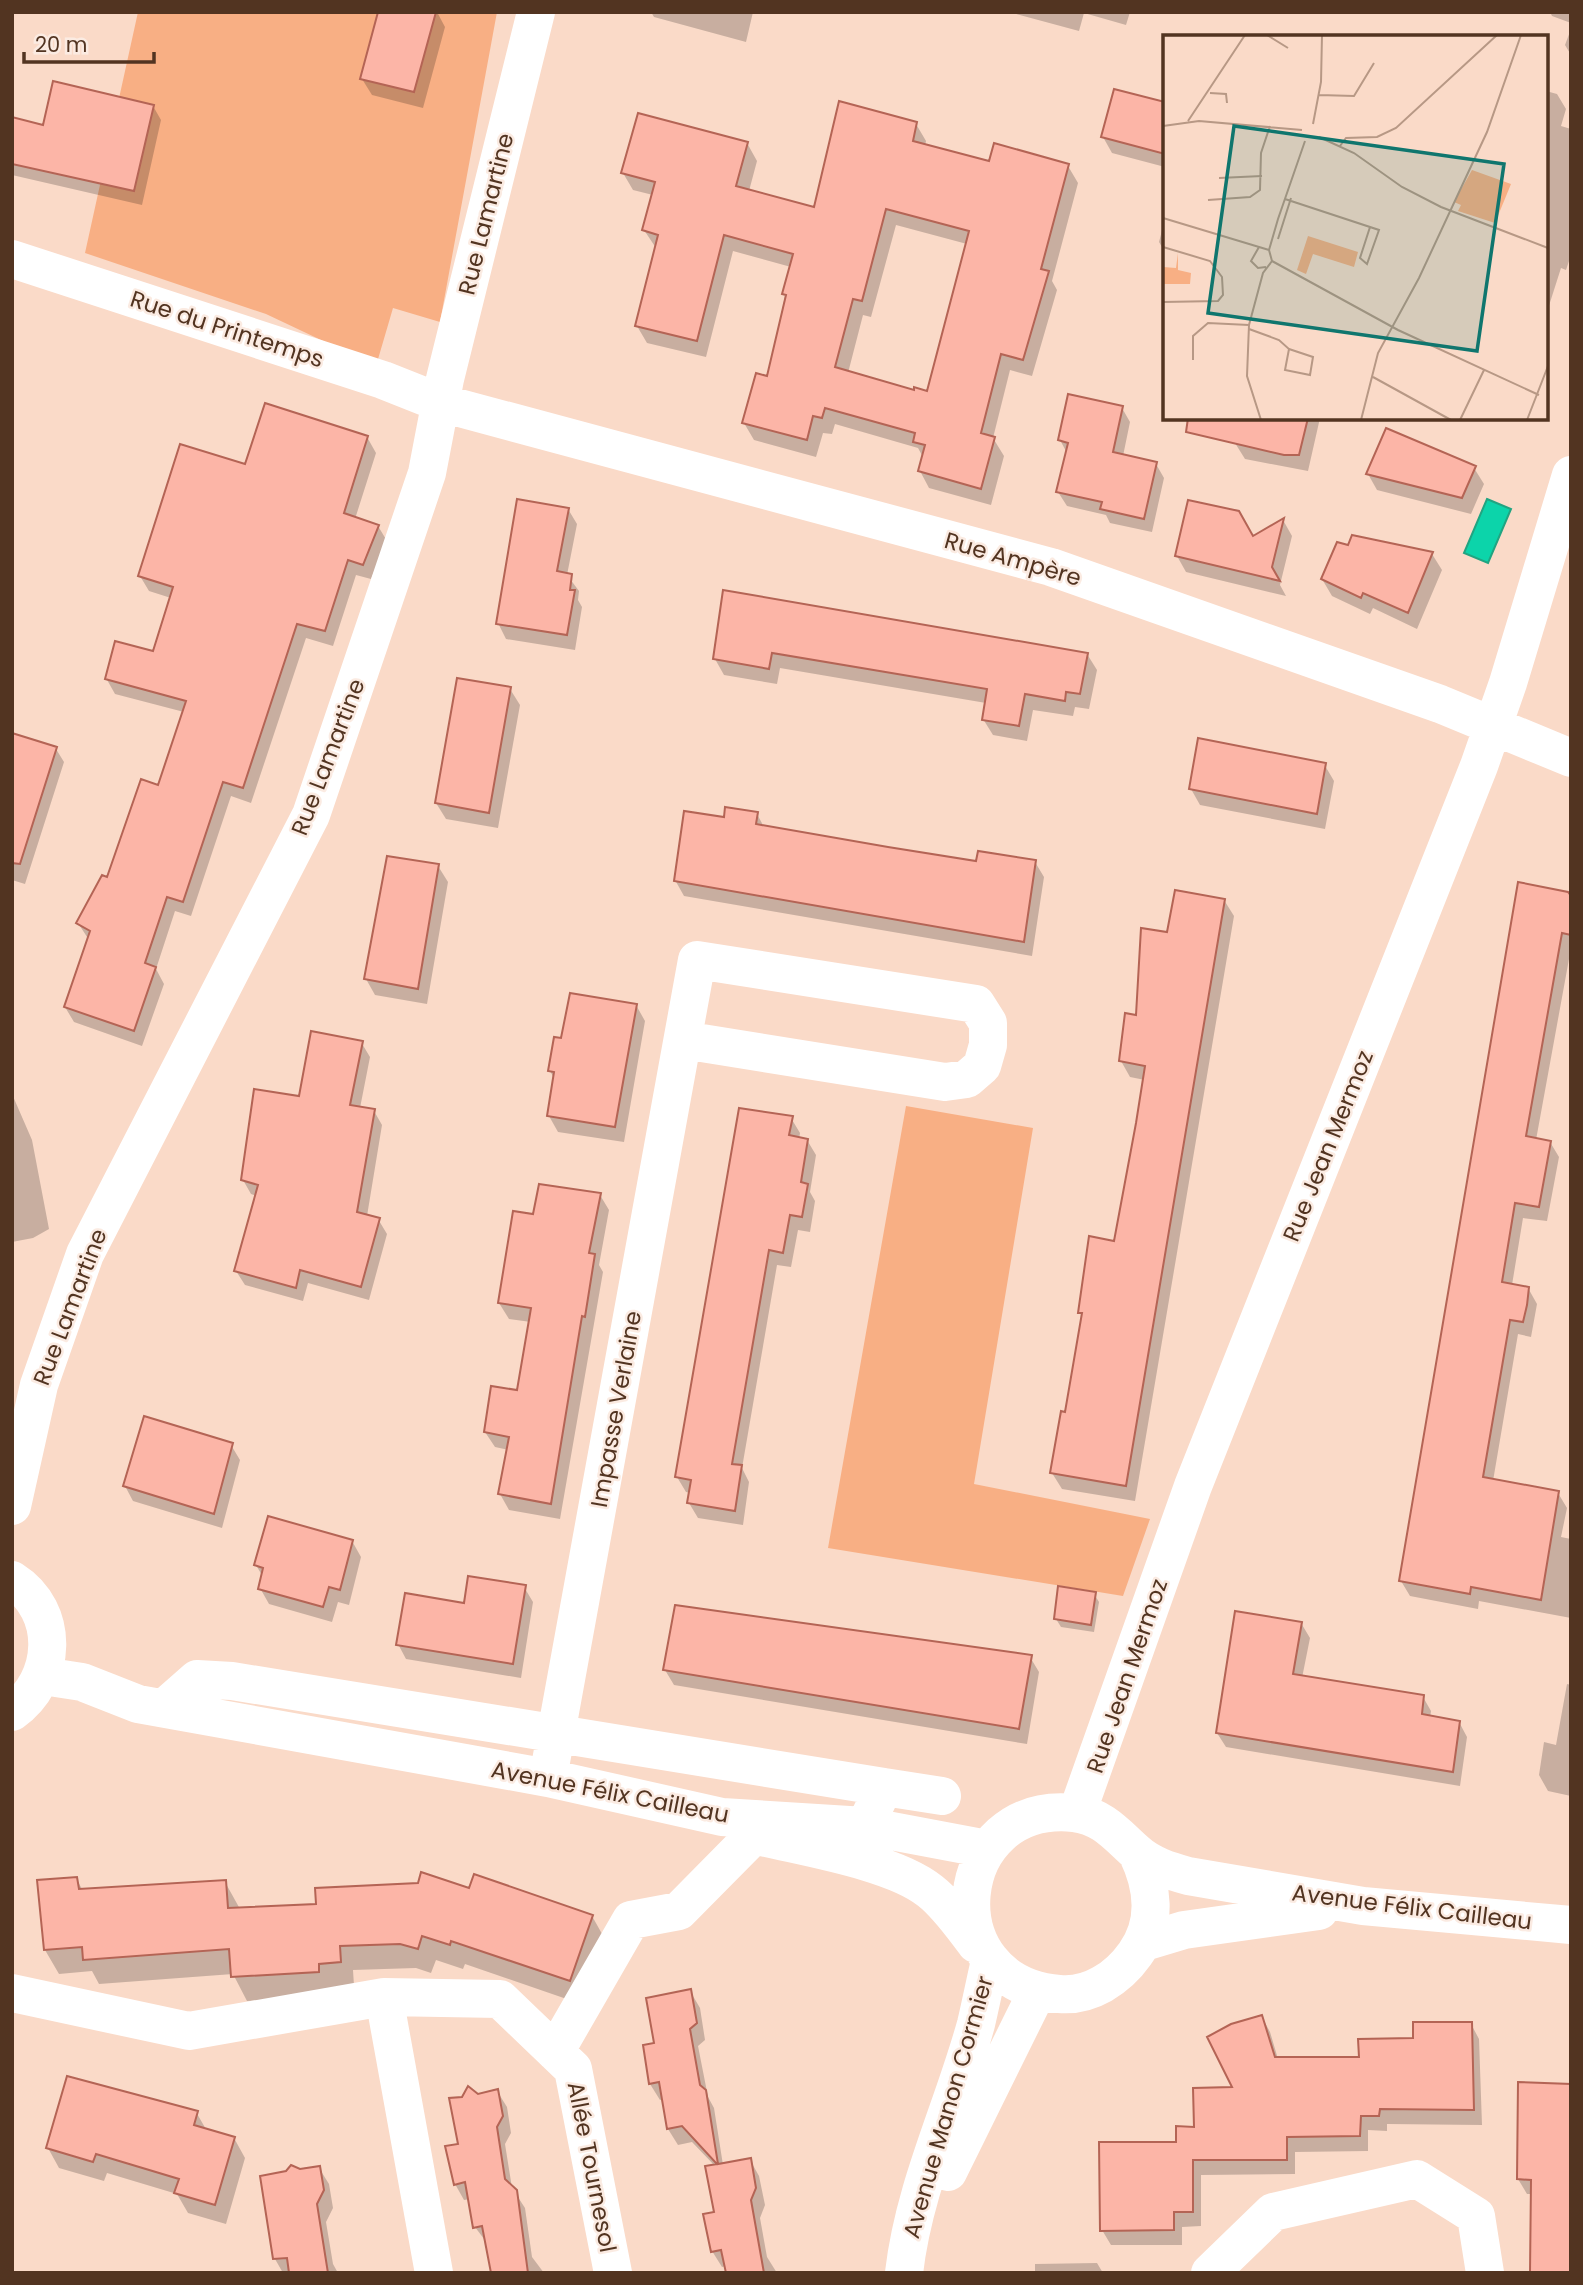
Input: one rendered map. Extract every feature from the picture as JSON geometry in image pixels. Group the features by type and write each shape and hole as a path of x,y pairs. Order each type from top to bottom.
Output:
{"street":[{"name":"Rue Lamartine","path":"12,1506 26,1380 85,1254 310,815 427,473 441,403 536,12"},
{"name":"Rue du Printemps","path":"12,259 383,380 441,403"},
{"name":"Rue Ampère","path":"441,403 1051,567 1494,724 1571,758"},
{"name":"Rue Jean Mermoz","path":"1077,1813 1193,1486 1494,724 1571,475"},
{"name":"Impasse Verlaine","path":"548,1778 697,960 976,1004 988,1023 988,1045 982,1066 967,1079 945,1082 683,1041"},
{"path":"12,1580 34,1600 46,1624 49,1650 43,1676 31,1696 12,1712"},
{"name":"Avenue Félix Cailleau","path":"43,1676 82,1682 138,1704 548,1778 738,1826 865,1826 987,1849 1005,1831 1027,1818 1052,1812 1077,1813 1098,1820 1116,1831 1137,1853 1166,1870 1188,1876 1363,1906 1571,1925"},
{"path":"164,1708 197,1679 232,1681 942,1796"},
{"path":"865,1826 884,1787"},
{"path":"555,2052 631,1920 679,1911 738,1826"},
{"name":"Avenue Manon Cormier","path":"738,1826 913,1880 943,1902 990,1961 975,2025 936,2139 908,2238 904,2273"},
{"path":"987,1849 973,1876 970,1905 975,1935 990,1961 1011,1980 1037,1992 1069,1995 1099,1986 1125,1968 1144,1942 1152,1897 1147,1874 1137,1853"},
{"path":"1144,1942 1184,1930 1363,1906"},
{"name":"Avenue Manon Cormier","path":"911,2273 919,2244 954,2155 1037,1992"},
{"name":"Allée Tournesol","path":"12,1993 188,2031 384,1997 499,1999 573,2069 613,2273"},
{"path":"384,1997 434,2273"},
{"path":"1210,2273 1273,2212 1417,2179 1476,2216 1485,2273"}],"shaded area":[{"path":"138,12 497,12 440,322 393,308 376,366 266,314 85,253"},
{"path":"1487,499 1511,509 1488,563 1464,553"},
{"path":"906,1106 1033,1128 974,1484 1150,1519 1123,1596 828,1548"}],"building":[{"path":"378,12 436,12 414,92 360,79"},
{"path":"53,81 154,105 134,191 12,164 12,117 43,125"},
{"path":"1114,89 1163,101 1163,153 1101,137"},
{"path":"839,101 917,122 913,141 989,161 994,143 1069,164 1041,269 1049,271 1023,360 1001,354 981,433 995,437 981,489 918,471 925,445 913,442 915,433 825,408 822,418 813,416 807,440 742,423 756,373 767,376 786,295 782,294 793,254 724,235 697,341 635,326 658,235 642,230 655,182 621,173 638,113 748,142 736,186 814,207","holes":["886,209 969,231 927,391 914,387 914,390 835,367 853,299 862,301"]},
{"path":"1068,394 1123,406 1113,452 1157,462 1144,519 1100,509 1102,502 1056,492 1068,443 1058,440"},
{"path":"265,403 368,436 344,513 379,525 363,565 348,560 325,631 297,624 243,788 223,782 183,902 167,897 145,963 156,967 134,1031 64,1007 90,931 76,923 102,875 107,877 141,779 158,785 186,701 105,679 115,641 153,651 173,587 138,576 180,444 245,464"},
{"path":"1188,420 1308,420 1299,455 1284,455 1186,432"},
{"path":"1386,428 1476,466 1462,498 1366,474"},
{"path":"517,499 569,508 557,571 572,574 570,590 575,590 567,635 496,624"},
{"path":"1188,500 1239,511 1253,536 1284,518 1272,567 1280,581 1175,556"},
{"path":"1352,535 1433,552 1408,613 1363,593 1361,598 1321,579 1337,542 1348,545"},
{"path":"723,590 1088,653 1080,694 1066,692 1065,701 1025,694 1019,726 982,720 987,689 772,653 769,669 713,659"},
{"path":"457,678 511,687 489,813 435,803"},
{"path":"12,733 57,747 20,864 12,863"},
{"path":"1198,738 1326,763 1317,814 1189,789"},
{"path":"725,807 758,812 756,824 888,847 976,861 978,851 1036,860 1024,942 674,881 684,811 724,817"},
{"path":"387,856 439,864 418,989 364,979"},
{"path":"1518,882 1568,892 1571,896 1571,935 1562,933 1526,1136 1551,1141 1539,1207 1515,1203 1502,1282 1529,1287 1527,1305 1523,1322 1510,1320 1483,1477 1559,1491 1541,1600 1471,1587 1470,1594 1399,1581"},
{"path":"1175,890 1225,899 1126,1486 1050,1473 1061,1411 1065,1412 1082,1313 1078,1313 1089,1236 1114,1241 1136,1123 1145,1066 1119,1061 1125,1013 1136,1015 1141,928 1167,932"},
{"path":"570,993 637,1004 615,1127 547,1116 554,1072 548,1071 554,1037 561,1038"},
{"path":"311,1031 363,1041 350,1105 375,1109 357,1212 380,1218 361,1287 300,1270 296,1288 234,1271 258,1185 241,1180 254,1089 299,1096"},
{"path":"739,1108 793,1116 789,1135 808,1139 801,1182 808,1184 802,1217 790,1215 783,1253 769,1250 732,1464 742,1465 735,1511 687,1503 691,1480 675,1477"},
{"path":"539,1184 601,1193 589,1253 595,1254 585,1317 582,1316 551,1504 498,1494 509,1437 484,1432 491,1386 517,1390 531,1308 498,1303 513,1211 533,1214"},
{"path":"144,1416 233,1443 214,1514 123,1486"},
{"path":"268,1516 353,1540 340,1590 329,1587 323,1607 258,1589 263,1568 254,1565"},
{"path":"468,1576 526,1585 513,1664 396,1645 405,1593 464,1603"},
{"path":"1058,1586 1096,1592 1091,1625 1054,1619"},
{"path":"675,1605 1032,1655 1019,1729 663,1670"},
{"path":"1235,1611 1302,1622 1293,1674 1424,1695 1422,1714 1460,1721 1453,1772 1216,1733"},
{"path":"421,1872 469,1888 474,1874 593,1915 570,1981 451,1941 450,1945 422,1936 418,1949 400,1944 340,1946 341,1962 319,1964 319,1972 231,1977 229,1949 83,1960 82,1947 44,1950 37,1880 77,1877 79,1889 226,1880 228,1908 316,1904 315,1888 418,1883"},
{"path":"691,1989 697,2023 690,2029 700,2085 706,2090 718,2164 751,2158 756,2188 751,2200 764,2273 726,2273 721,2250 711,2252 703,2214 714,2212 705,2166 717,2164 682,2126 667,2129 659,2082 649,2084 643,2045 654,2043 646,1998"},
{"path":"1262,2015 1275,2057 1359,2057 1358,2039 1413,2038 1413,2022 1472,2022 1474,2110 1380,2109 1379,2116 1361,2116 1360,2136 1287,2137 1287,2160 1193,2160 1193,2212 1174,2212 1174,2230 1100,2231 1099,2142 1176,2142 1176,2126 1194,2127 1193,2088 1232,2087 1207,2037 1231,2024"},
{"path":"67,2076 198,2111 194,2125 235,2137 215,2205 174,2193 179,2179 96,2154 93,2162 46,2148"},
{"path":"1518,2082 1571,2084 1571,2273 1530,2273 1531,2180 1517,2179"},
{"path":"468,2086 478,2094 498,2089 503,2116 497,2127 505,2179 517,2190 528,2273 491,2273 482,2226 473,2228 465,2182 454,2185 445,2146 458,2144 449,2098 462,2097"},
{"path":"291,2165 300,2169 320,2166 324,2190 317,2204 328,2273 289,2273 287,2258 273,2259 260,2176 286,2171"}]}
